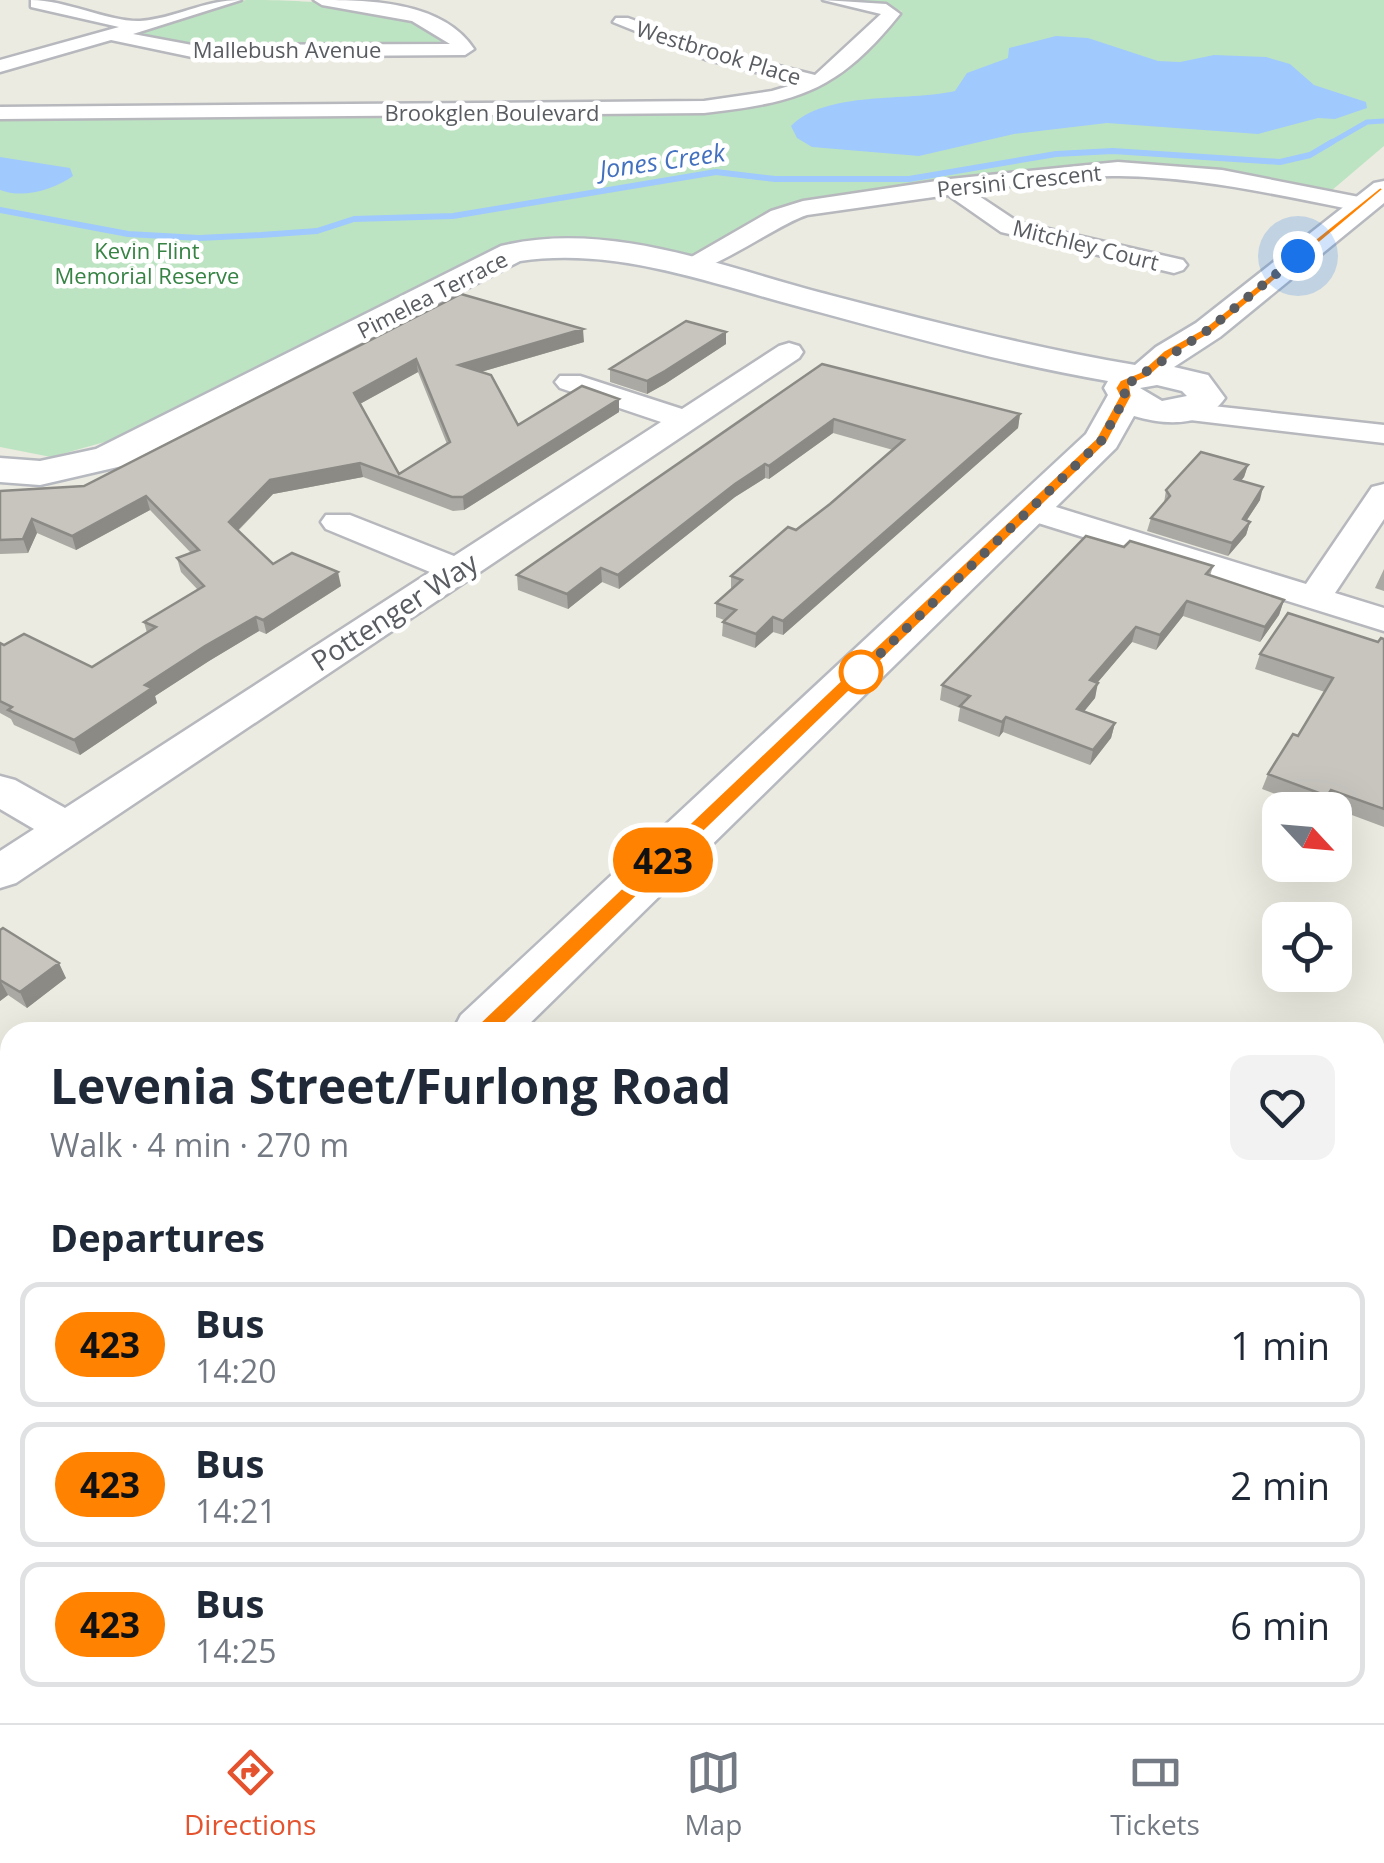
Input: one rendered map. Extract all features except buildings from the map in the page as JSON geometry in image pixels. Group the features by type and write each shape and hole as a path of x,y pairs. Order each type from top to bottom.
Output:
{"main road":[{"path":"493,1022 1102,440 1133,385 1374,197"},
{"name":"Pimelea Terrace","path":"0,470 40,473 108,458 512,253 541,246 578,247 687,267 1133,385 1171,375 1187,400"},
{"path":"1102,440 1187,400 1196,356 1208,330"}],"street":[{"path":"0,66 233,0"},
{"path":"322,0 411,17 446,6"},
{"name":"Brookglen Boulevard","path":"0,113 448,104 704,108 750,101 816,82 833,73 892,14 886,9 831,0"},
{"path":"17,6 40,2 141,26"},
{"name":"Mallebush Avenue","path":"110,35 192,51 462,56 455,35 411,17"},
{"name":"Westbrook Place","path":"601,24 624,18 712,55 816,82"},
{"name":"Persini Crescent","path":"687,267 780,216 803,208 950,186 1118,169 1222,177 1374,197"},
{"name":"Mitchley Court","path":"950,186 1010,227 1174,266"},
{"name":"Pottenger Way","path":"0,872 789,352"},
{"path":"570,382 685,420"},
{"path":"1187,400 1228,414 1304,428 1384,434"},
{"path":"1314,598 1384,494"},
{"path":"1031,510 1384,620"},
{"path":"338,522 457,570"},
{"path":"0,790 66,828"}],"green space":[{"path":"246,0 352,6 406,19 449,42 195,49 123,35"},
{"name":"Kevin Flint Memorial Reserve","path":"840,0 1384,0 1384,146 1331,191 1241,173 1044,169 851,196 756,221 684,260 603,242 553,236 503,248 119,438 51,457 0,447 0,117 648,116 745,107 848,71 902,11"}],"water":[{"path":"1056,36 1088,38 1158,61 1180,62 1214,55 1266,57 1290,64 1314,85 1366,102 1367,108 1335,119 1318,118 1258,134 1107,123 1014,134 919,156 812,147 797,138 791,126 806,115 846,102 955,91 967,73 1008,58 1009,48"},
{"path":"0,157 70,168 73,176 38,192 9,193 0,190"}],"waterway":[{"name":"Jones Creek","path":"1327,145 1367,122 1384,121"},
{"name":"Jones Creek","path":"0,210 128,234 199,238 261,235 317,231 354,219 453,216 716,172 775,179 909,179 1056,154 1113,151 1280,162 1310,155 1332,142"}],"bus line":[{"name":"423","path":"494,1022 1102,440 1126,396 1124,383 1144,374 1208,330 1384,189"}],"route":[{"path":"861,672 858,675 1102,440 1126,396 1124,383 1144,374 1208,330 1298,256"}]}
